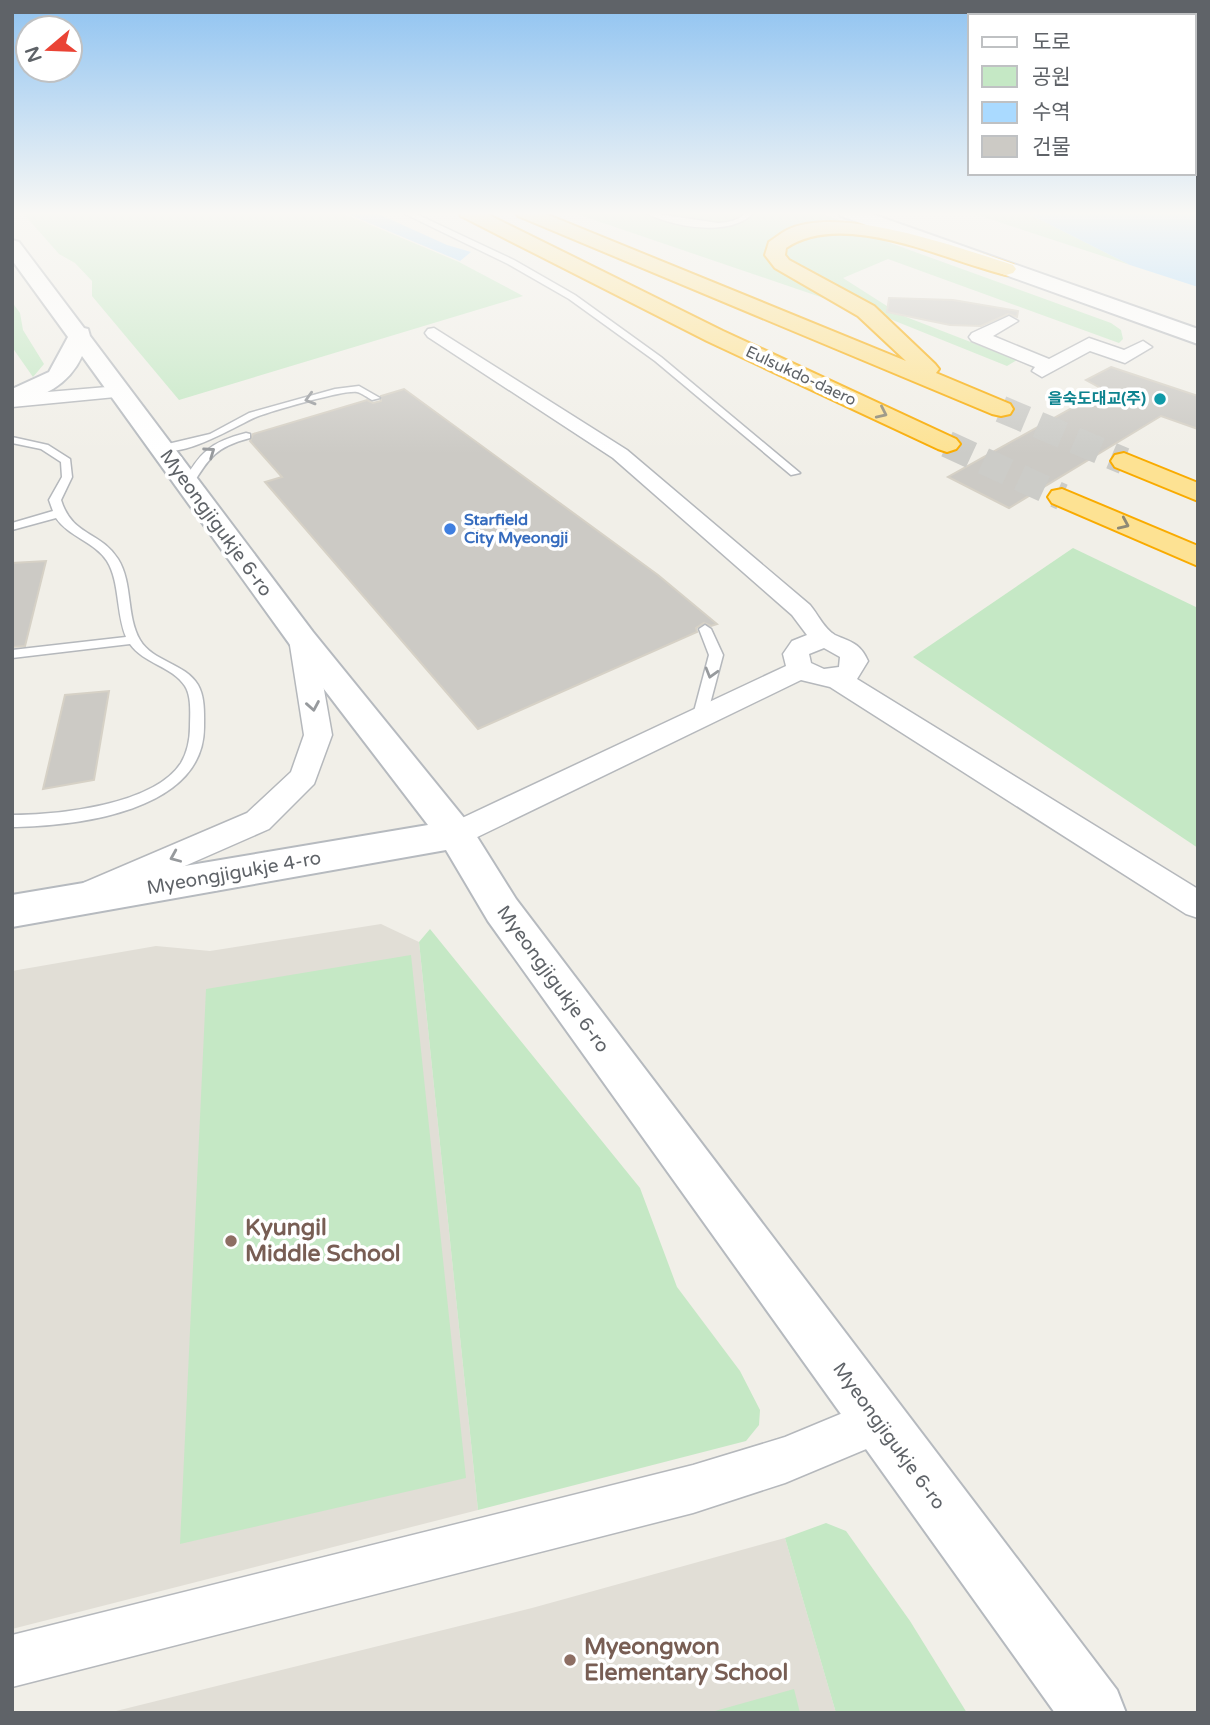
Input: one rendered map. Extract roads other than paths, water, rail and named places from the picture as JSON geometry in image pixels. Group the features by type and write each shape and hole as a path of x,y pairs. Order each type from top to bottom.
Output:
{"highway":[{"name":"Eulsukdo-daero","path":"630,292 947,444"},
{"path":"719,292 1001,409"},
{"path":"833,292 866,311 944,386"},
{"path":"1124,461 1198,493"},
{"path":"1062,497 1198,557"}],"street":[{"name":"Myeongjigukje 6-ro","path":"48,292 302,639 456,834 502,911 1094,1713"},
{"path":"1072,292 1198,337"},
{"path":"1085,297 1130,324 1138,333 1143,347"},
{"path":"1009,321 978,337 1046,368 1089,344 1125,357 1143,347 1167,345 1198,348"},
{"path":"434,333 620,454 801,610 824,640"},
{"path":"12,399 60,376 68,365 80,334"},
{"path":"12,399 119,392"},
{"path":"70,902 258,821 304,777 318,735 302,639"},
{"path":"836,678 850,672 855,661 853,655 842,645 824,640 799,648 796,660 802,669 815,676 836,678 1198,905"},
{"path":"456,834 802,669"},
{"name":"Myeongjigukje 4-ro","path":"12,911 456,834"},
{"path":"12,1661 693,1489 785,1460 879,1422"}],"lane":[{"path":"564,292 659,359 795,473"},
{"path":"160,447 201,440 253,415 335,392 359,389 375,398"},
{"path":"187,485 201,456 230,440 246,436"},
{"path":"12,440 44,447 66,461 67,477 55,500 63,521 92,540 114,561 133,640 144,654 192,685 197,708 198,738 184,771 157,792 97,811 31,822 12,821"},
{"path":"12,527 60,513"},
{"path":"699,719 716,655 705,629"},
{"path":"12,654 133,640"}],"tunnel":[{"path":"1001,409 1124,461"},
{"path":"947,444 1062,497"}],"place":[{"name":"을숙도대교(주)","path":"1160,399"},
{"name":"Starfield City Myeongji","path":"450,529"},
{"name":"Kyungil Middle School","path":"231,1241"},
{"name":"Myeongwon Elementary School","path":"570,1660"}]}
